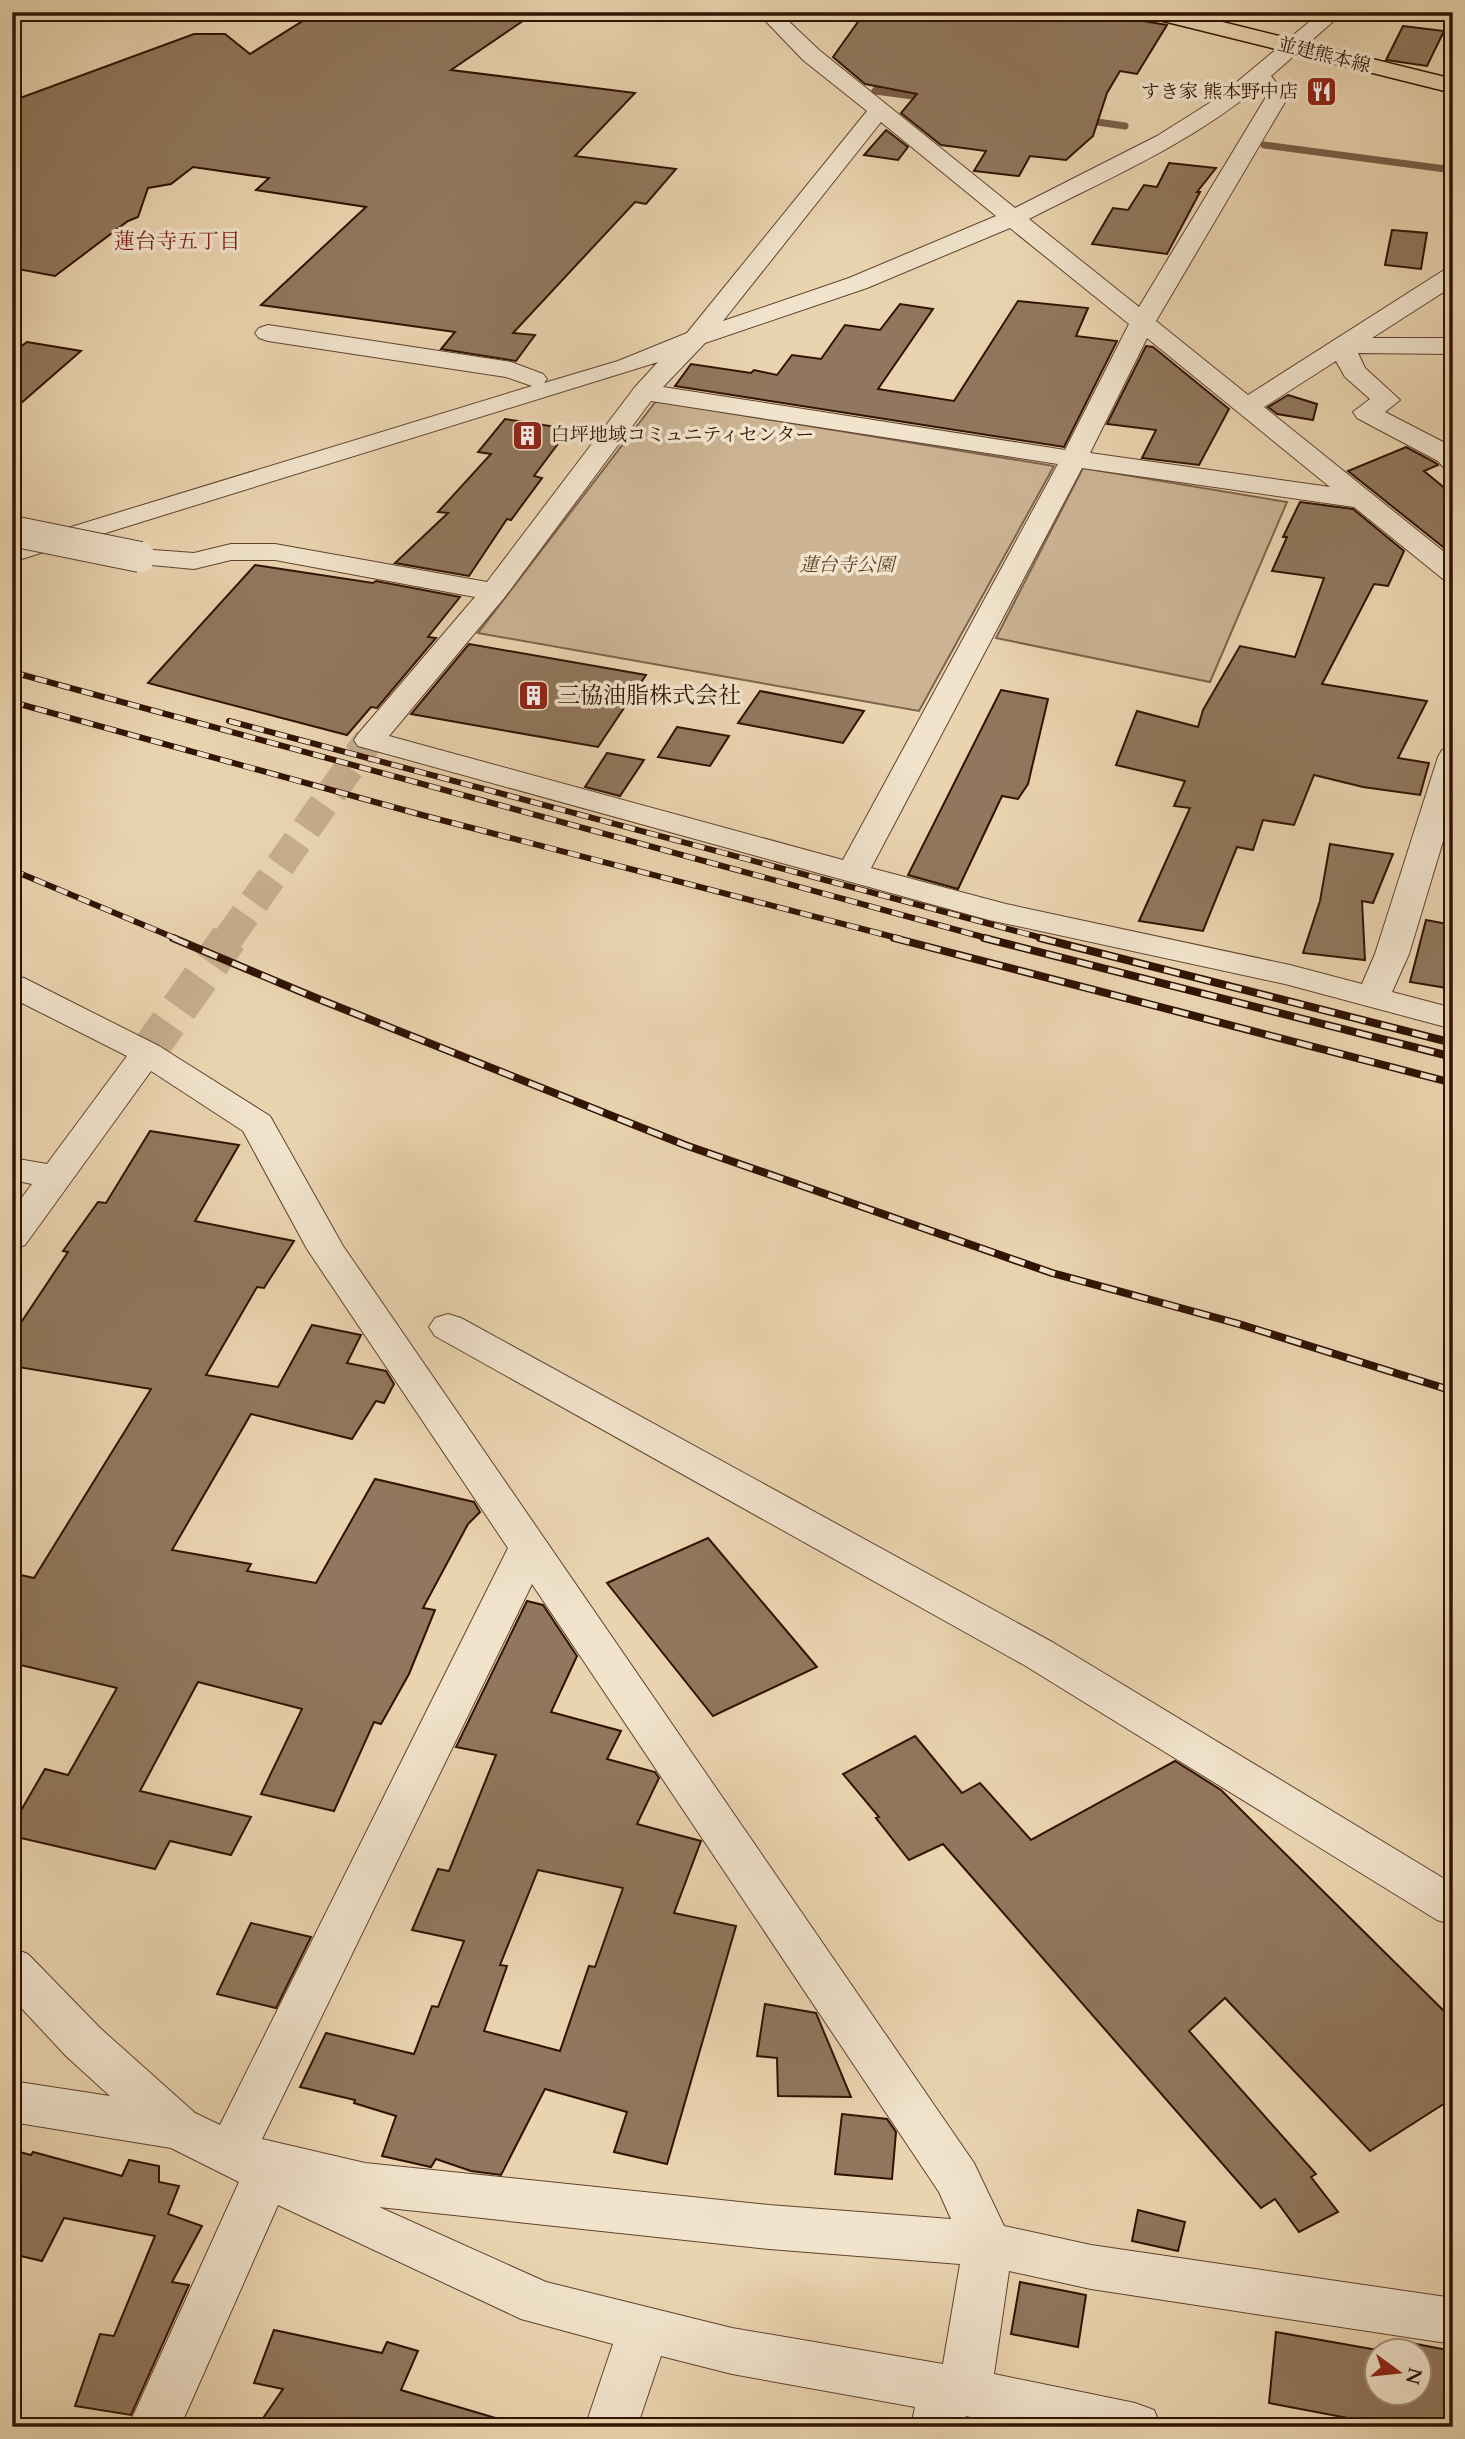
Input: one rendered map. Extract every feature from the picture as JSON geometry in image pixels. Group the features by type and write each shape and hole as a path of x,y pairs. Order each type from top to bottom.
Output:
{"main road":[{"name":"並建熊本線","path":"1155,12 1453,86"}],"street":[{"path":"767,12 811,55 1453,573"},
{"path":"12,554 627,366 696,338 858,283 1015,217 1165,141 1227,102 1334,12"},
{"path":"852,874 1074,459 1143,321 1277,97 1258,74"},
{"path":"879,110 696,338 644,392 494,592 369,740 1001,913 1290,975 1453,1019"},
{"path":"1246,407 1453,275"},
{"path":"741,283 750,291 766,296 813,299"},
{"path":"268,333 511,370 534,379"},
{"path":"12,537 612,356 696,338"},
{"path":"1342,345 1453,346"},
{"path":"1342,345 1354,372 1387,400 1366,412 1447,455 1453,462"},
{"path":"644,392 1074,459 1358,499"},
{"path":"12,531 140,557 194,561 231,552 275,552 494,592"},
{"path":"1373,998 1392,954 1453,757"},
{"path":"12,985 147,1053 257,1124 326,1249 957,2178 988,2244 949,2402"},
{"path":"12,1237 147,1053"},
{"path":"12,1169 54,1177"},
{"path":"447,1327 1039,1654 1453,1907"},
{"path":"154,2427 249,2163 529,1547"},
{"path":"12,1966 83,2042 178,2128 249,2163 314,2201 539,2303 949,2402 1135,2427"},
{"path":"12,2101 178,2128"},
{"path":"249,2163 365,2184 769,2227 988,2244 1091,2267 1453,2321"},
{"path":"611,2427 644,2329"}],"green space":[{"name":"蓮台寺公園","path":"656,401 1054,466 919,711 478,633"},
{"path":"1083,468 1287,502 1210,682 996,638"}],"building":[{"path":"317,12 536,12 451,70 635,93 575,156 676,169 646,204 635,202 513,333 535,335 516,361 441,349 455,332 261,305 366,207 256,190 269,178 193,167 171,184 148,188 138,217 128,221 55,276 12,268 12,101 194,34 225,34 250,54"},
{"path":"865,12 1116,12 1114,16 1167,25 1137,74 1120,71 1107,93 1093,136 1066,160 1030,156 1019,176 974,171 986,151 941,145 901,113 917,94 865,84 833,57"},
{"path":"1403,26 1444,31 1427,66 1386,60"},
{"path":"886,130 908,147 898,160 864,155"},
{"path":"1169,163 1216,168 1197,192 1200,192 1167,254 1092,244 1113,208 1128,210 1144,185 1157,187"},
{"path":"1392,230 1427,233 1421,269 1385,265"},
{"path":"1018,301 1088,308 1076,336 1117,341 1064,447 675,386 691,364 777,375 792,355 821,359 845,325 880,330 900,304 933,309 878,389 954,401"},
{"path":"27,342 81,351 12,411 12,353"},
{"path":"1146,346 1153,347 1229,409 1199,465 1142,458 1156,430 1107,424"},
{"path":"1288,395 1317,404 1313,420 1277,414 1268,407"},
{"path":"505,419 569,429 534,476 542,478 511,520 507,519 469,576 395,563 448,513 438,512 491,454 478,452"},
{"path":"1406,447 1438,465 1424,471 1453,495 1453,555 1348,471"},
{"path":"1300,502 1353,509 1404,551 1388,586 1374,584 1322,684 1427,701 1398,758 1429,763 1420,795 1363,787 1314,775 1294,825 1263,820 1253,850 1237,847 1203,931 1139,921 1190,808 1174,806 1185,781 1116,765 1137,711 1198,727 1203,710 1240,646 1295,657 1324,578 1272,571 1287,537 1283,537"},
{"path":"255,565 373,583 376,581 460,597 428,637 436,638 377,708 371,707 347,735 148,683"},
{"name":"三協油脂株式会社","path":"469,644 646,675 598,747 411,714"},
{"path":"1001,690 1048,699 1028,784 1018,799 1002,796 958,889 908,875"},
{"path":"760,691 864,711 843,743 738,723"},
{"path":"677,727 729,736 710,766 658,757"},
{"path":"607,753 644,760 620,796 585,787"},
{"path":"1330,844 1393,854 1373,903 1362,901 1365,960 1303,953 1320,901"},
{"path":"1426,920 1453,925 1453,989 1410,982"},
{"path":"150,1131 239,1145 195,1221 294,1241 264,1288 257,1287 206,1375 278,1387 312,1325 361,1335 347,1363 386,1371 394,1384 384,1403 376,1401 352,1439 251,1414 172,1550 251,1564 247,1571 316,1583 375,1479 474,1502 480,1512 468,1524 423,1608 435,1610 409,1674 381,1724 374,1722 334,1811 261,1794 302,1709 198,1682 140,1791 251,1817 231,1855 170,1841 155,1869 12,1836 12,1826 45,1769 68,1775 117,1688 12,1663 12,1573 34,1578 151,1389 12,1366 12,1336 68,1252 63,1251 98,1202 106,1203"},
{"path":"708,1538 817,1667 713,1716 607,1583"},
{"path":"527,1601 543,1605 577,1656 551,1712 621,1731 607,1759 655,1772 659,1778 637,1824 701,1841 674,1913 736,1926 667,2164 614,2152 627,2112 545,2089 501,2175 471,2171 436,2159 431,2167 382,2156 396,2116 354,2103 355,2100 300,2087 326,2033 414,2054 432,2006 438,2007 464,1941 412,1930 438,1869 449,1871 496,1755 456,1747","holes":["538,1870 623,1888 595,1967 589,1966 560,2051 484,2031 507,1966 500,1965"]},
{"path":"915,1736 962,1793 980,1783 1031,1840 1175,1761 1221,1790 1453,2020 1453,2098 1370,2151 1225,1998 1189,2031 1316,2174 1311,2177 1338,2212 1299,2232 1275,2199 1261,2208 943,1844 909,1860 876,1818 879,1817 843,1774"},
{"path":"251,1923 311,1937 276,2008 217,1994"},
{"path":"765,2004 816,2013 851,2097 778,2096 777,2058 757,2056"},
{"path":"842,2114 887,2119 896,2132 892,2179 835,2174"},
{"path":"12,2150 31,2155 33,2152 122,2176 129,2160 159,2166 159,2182 179,2186 168,2214 202,2226 172,2282 189,2285 131,2415 75,2406 100,2334 114,2336 155,2236 64,2218 42,2261 12,2254"},
{"path":"1138,2210 1185,2222 1178,2251 1132,2241"},
{"path":"1020,2282 1086,2295 1078,2347 1011,2334"},
{"path":"274,2330 382,2353 387,2342 418,2351 401,2390 499,2419 498,2427 257,2427 283,2389 254,2383"},
{"path":"1276,2332 1364,2348 1364,2408 1434,2408 1434,2347 1453,2351 1453,2427 1395,2427 1269,2403"}],"waterway":[{"path":"886,77 875,91 928,98"},
{"path":"1083,120 1125,126"},
{"path":"1264,145 1453,170"}],"tunnel":[{"path":"228,939 369,740"},
{"path":"147,1053 229,938"}],"railway":[{"path":"12,672 990,939"},
{"path":"12,702 422,815 901,939"},
{"path":"229,721 1046,939"},
{"path":"12,870 177,939"},
{"path":"173,938 685,1145 1052,1273 1239,1324 1453,1391"},
{"path":"894,938 1453,1083"},
{"path":"984,938 1453,1057"},
{"path":"1040,938 1453,1043"}],"place":[{"name":"すき家 熊本野中店","path":"1321,92"},
{"name":"白坪地域コミュニティセンター","path":"528,435"},
{"name":"三協油脂株式会社","path":"534,695"}],"district":[{"name":"蓮台寺五丁目","path":"177,241"}]}
